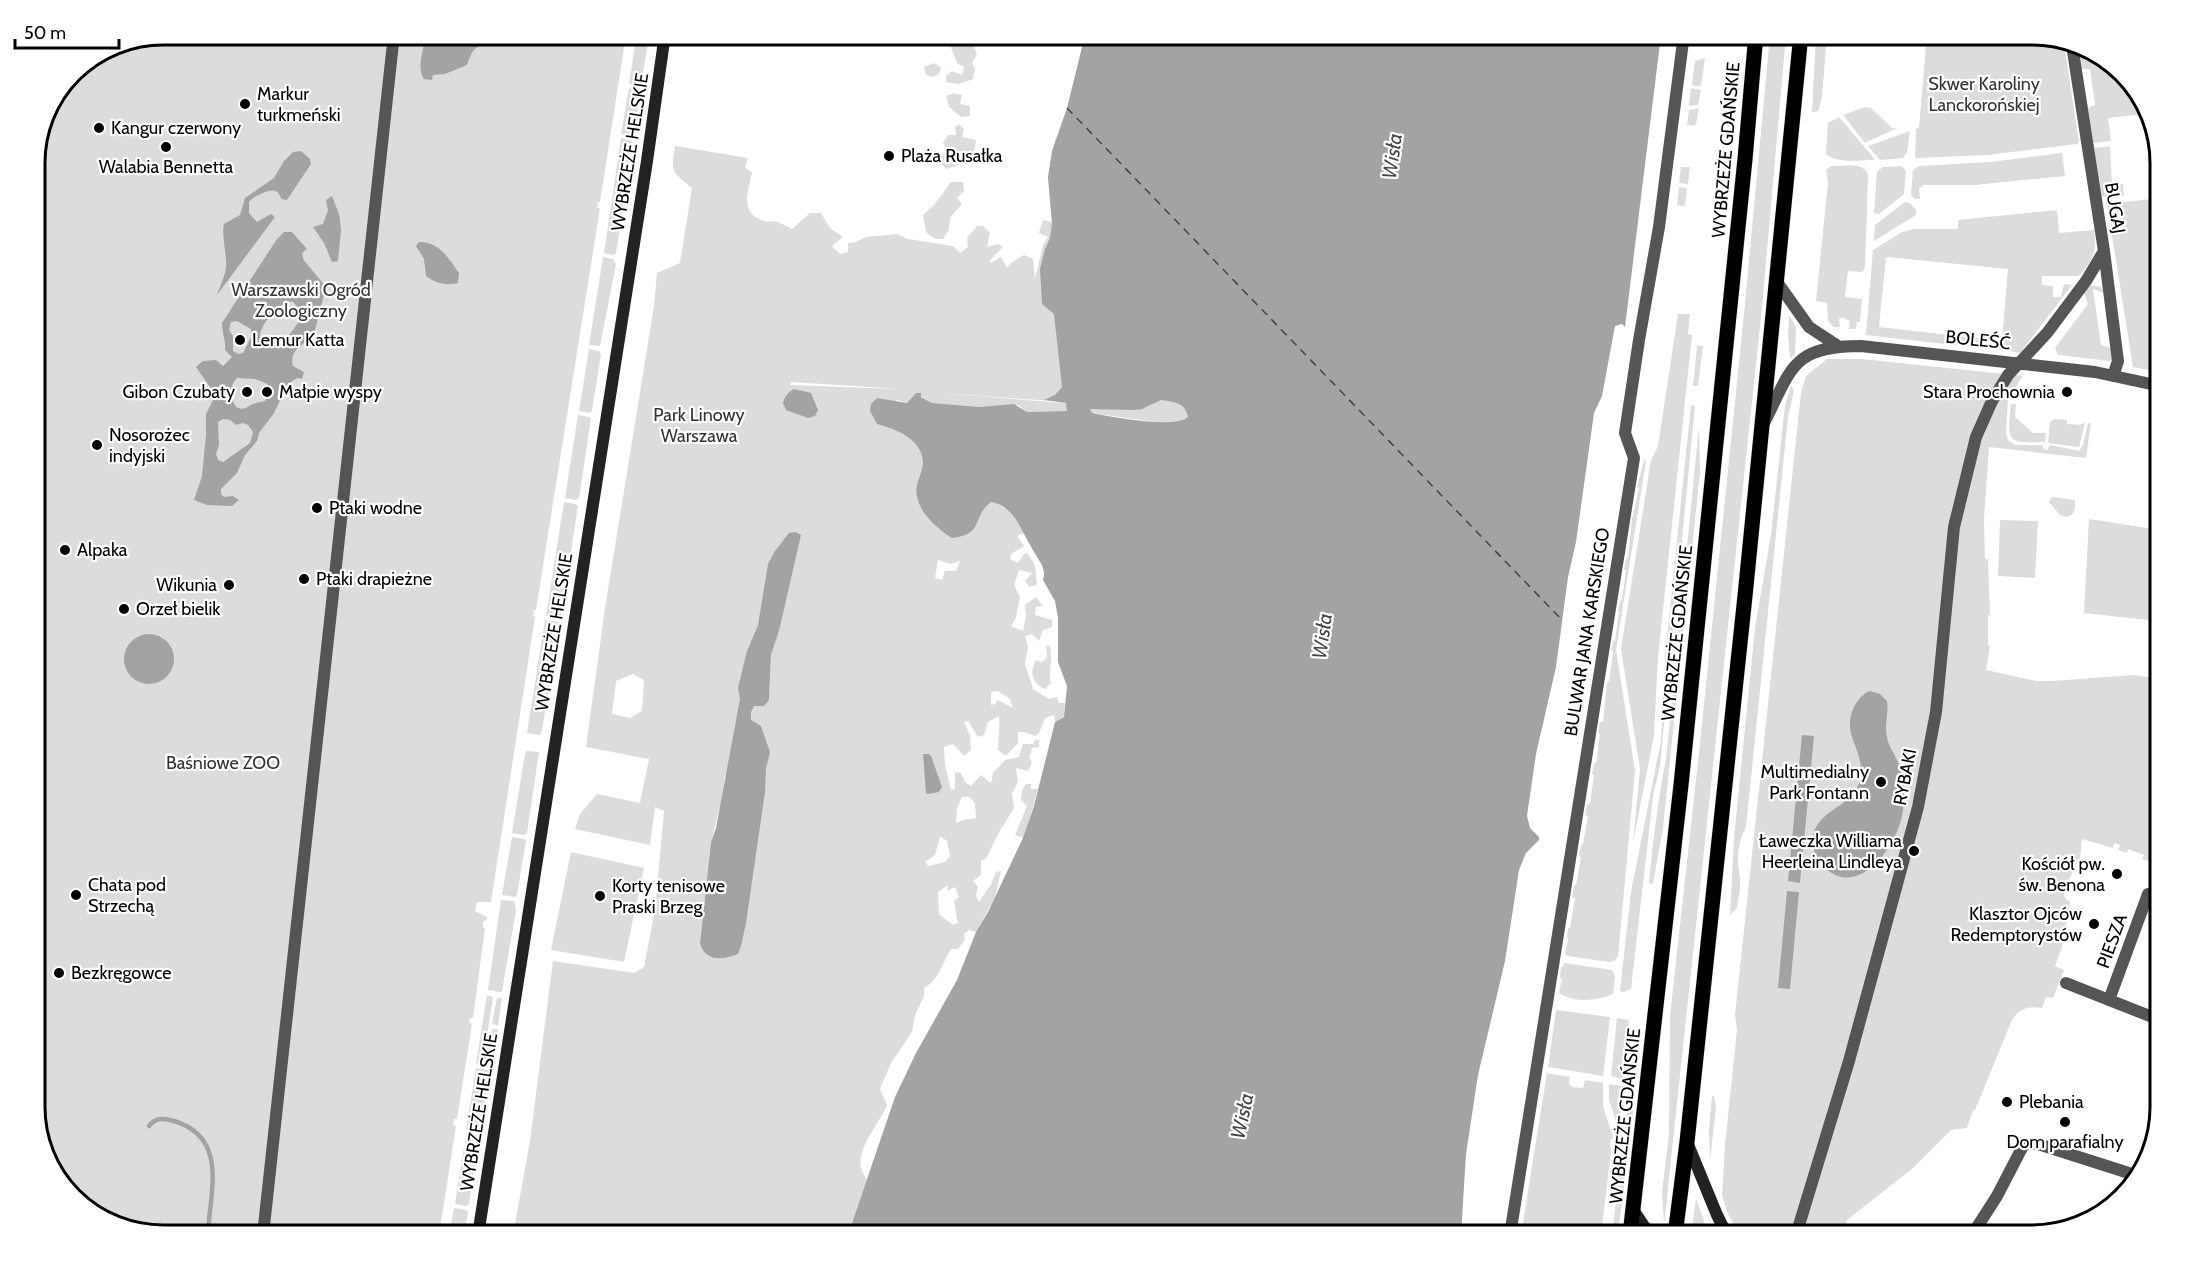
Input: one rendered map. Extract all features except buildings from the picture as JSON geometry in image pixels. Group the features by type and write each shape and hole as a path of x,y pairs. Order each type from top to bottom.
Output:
{"main road":[{"name":"WYBRZEŻE HELSKIE","path":"479,1225 664,45"},
{"name":"WYBRZEŻE GDAŃSKIE","path":"1632,1225 1679,797 1755,45"},
{"path":"1676,1225 1762,427 1800,45"},
{"path":"1687,1142 1722,1225"},
{"path":"1634,1211 1643,1225"}],"street":[{"path":"264,1225 393,45"},
{"name":"BULWAR JANA KARSKIEGO","path":"1512,1225 1634,458 1625,433 1659,227 1683,45"},
{"name":"BUGAJ","path":"2073,53 2104,251 2118,361 2113,376"},
{"name":"RYBAKI","path":"1800,1225 1850,1061 1918,807 1938,694 1951,546 1976,437 1992,401 2009,374 2047,333 2086,281 2104,251"},
{"path":"1777,282 1809,327 1838,346"},
{"name":"BOLEŚĆ","path":"1762,427 1791,369 1817,350 1838,346 1861,346 2095,372 2150,384"},
{"name":"PIESZA","path":"2109,1000 2148,894"},
{"path":"2066,983 2150,1016"},
{"path":"1979,1225 2024,1144 2038,1144 2130,1172"}],"green space":[{"name":"Warszawski Ogród Zoologiczny","path":"163,45 624,45 600,202 597,208 600,208 536,610 533,616 535,617 491,902 477,902 475,911 487,917 486,921 483,921 483,928 485,928 473,1018 470,1018 469,1023 472,1024 457,1119 454,1119 453,1125 456,1126 441,1225 163,1225 132,1221 91,1201 69,1179 49,1138 45,1115 45,155 54,118 74,85 97,65 132,49"},
{"path":"635,45 648,45 641,84 639,86 629,84"},
{"path":"950,45 973,45 977,54 972,63 975,69 973,79 959,84 946,82 946,76 952,71 962,75 964,67 957,63"},
{"path":"1769,45 1785,45 1762,308 1664,1225 1662,1192 1669,1134 1670,1016 1745,304"},
{"path":"1815,45 1826,45 1822,97 1818,111 1812,112"},
{"name":"Skwer Karoliny Lanckorońskiej","path":"1926,45 2032,45 2065,50 2079,142 2077,144 1987,155 1915,158 1916,129 1919,128"},
{"path":"2080,56 2104,69 2126,91 2139,115 2108,118 2111,141 2093,143 2088,108 2095,105 2090,69 2082,69"},
{"path":"1705,58 1701,86 1692,85 1695,61"},
{"path":"934,63 941,68 939,74 933,77 926,75 924,67"},
{"path":"629,88 641,92 632,136 621,134"},
{"path":"1691,88 1701,90 1698,105 1689,106"},
{"path":"954,93 962,95 960,104 970,106 970,116 961,117 949,107 946,96"},
{"path":"1865,107 1871,108 1892,128 1897,128 1865,143 1843,115"},
{"path":"1699,108 1696,124 1687,125 1689,110"},
{"path":"1839,117 1874,160 1842,160 1826,154 1828,123"},
{"path":"959,124 964,129 962,137 976,140 975,146 967,160 946,169 940,162 946,149 943,143 948,135 956,135 955,127"},
{"path":"1910,131 1907,152 1903,158 1880,160 1868,146"},
{"name":"Park Linowy Warszawa","path":"1056,136 1069,402 936,393 1142,409 1139,402 1179,398 1191,410 1184,426 1091,413 1027,412 1018,405 980,407 932,403 916,393 907,403 897,400 877,424 889,427 925,444 981,507 994,501 1008,511 1018,523 1024,533 1017,536 1024,546 1011,554 1010,559 1018,563 1027,553 1035,565 1037,585 1029,587 1025,581 1032,573 1019,570 1014,585 1020,597 1016,617 1011,626 1023,631 1026,616 1025,605 1036,597 1043,606 1036,607 1035,615 1052,620 1052,627 1043,630 1039,641 1032,634 1025,636 1028,647 1025,664 1033,689 1049,699 1057,697 1059,703 1065,703 1064,717 1055,722 1054,715 1045,718 1039,733 1035,736 1018,732 1018,743 1006,756 998,750 999,716 988,722 984,735 978,737 968,721 964,722 970,735 971,750 964,756 953,744 944,747 945,765 951,790 955,789 955,772 961,773 965,782 971,786 981,775 991,783 993,773 1005,760 1019,757 1023,744 1033,744 1035,740 1039,740 1039,747 1032,748 1029,758 1032,762 1028,771 1016,768 1018,782 1012,793 1014,808 986,859 981,860 981,875 973,881 978,887 976,896 979,902 996,872 1001,871 995,897 976,932 969,930 964,934 965,939 958,949 951,949 937,976 924,988 924,996 915,1015 912,1032 891,1063 880,1089 887,1105 862,1152 861,1168 867,1181 857,1208 854,1225 515,1225 530,1141 553,961 634,973 644,967 655,910 664,811 655,807 650,845 575,829 580,814 597,794 640,803 649,759 586,747 605,608 654,306 657,273 680,263 692,188 674,170 675,146 748,158 745,167 752,173 747,201 751,213 756,218 776,222 792,229 810,213 821,213 830,228 843,237 832,246 840,254 848,252 848,243 866,237 897,234 908,239 953,246 960,253 968,247 967,238 977,226 983,226 990,233 987,247 998,244 1003,247 990,260 991,263 1001,257 1007,268 1024,255 1033,259 1035,279 1043,245 1048,237 1039,233 1043,220 1052,222 1048,177","holes":["791,382 897,389 790,385","938,560 951,564 960,561 956,571 945,571 942,580 935,578","788,587 779,631 771,655 769,700 747,651 758,625 764,600","633,674 644,680 642,711 630,718 612,714 616,681","998,691 1010,699 1013,708 998,700 991,705 991,692","768,758 741,946 700,943 711,842 722,799 725,775","962,797 970,797 975,803 976,818 956,823 957,808","940,836 947,841 950,856 945,862 928,866 925,862 935,855","948,885 947,891 955,887 959,897 954,901 958,923 953,925 939,914 938,892"]},
{"path":"621,138 632,141 633,148 614,255 604,253"},
{"path":"2110,146 2112,184 2123,184 2124,196 2102,197 2094,148"},
{"path":"2062,153 2065,176 1975,185 1924,185 1919,189 1920,199 1915,199 1911,195 1913,170 1919,166 1991,162"},
{"path":"1831,166 1858,166 1868,175 1865,268 1862,272 1848,271 1845,297 1862,299 1860,322 1857,322 1856,329 1849,329 1850,321 1842,317 1839,319 1840,327 1834,327 1828,321 1827,303 1816,301 1828,183 1826,170"},
{"path":"1902,166 1906,171 1904,194 1879,214 1874,213 1877,172 1883,167"},
{"path":"1681,167 1690,167 1688,184 1679,183"},
{"path":"951,182 963,182 964,191 957,198 962,204 950,218 949,230 943,239 935,239 926,232 923,215 934,205"},
{"path":"1679,187 1687,188 1685,206 1677,205"},
{"path":"2150,199 2150,370 2133,367 2107,204"},
{"path":"1905,202 1910,203 1916,210 1916,215 1874,241 1875,225"},
{"path":"2057,210 2059,233 2094,230 2094,250 2091,260 2079,276 2042,276 2042,285 2053,286 2053,297 2061,297 2064,284 2072,285 2020,353 1997,349 1996,340 2002,340 2008,269 1886,257 1879,327 1984,339 1980,348 1866,335 1873,250 1902,232 1913,229 1958,229 1958,220"},
{"path":"603,257 613,259 616,264 600,346 589,345"},
{"path":"2090,286 2099,286 2104,293 2093,289 2101,345 2113,349 2113,359 2110,361 2058,355 2055,348 2088,304 2084,293"},
{"path":"1678,314 1690,314 1688,334 1692,335 1658,657 1654,735 1633,843 1640,769 1621,649 1651,460 1658,446"},
{"path":"1789,315 1796,327 1795,354 1790,359 1788,336"},
{"path":"1697,346 1703,346 1698,386 1693,386"},
{"path":"589,349 599,351 601,354 590,413 579,411"},
{"path":"1827,359 1862,359 2023,376 2008,398 2006,434 2008,440 2015,445 2042,445 2047,450 2050,445 2079,451 2083,445 2088,423 2091,423 2086,458 1989,447 1984,518 1990,615 1988,615 1988,646 1990,646 1986,670 2036,681 2133,675 2150,678 2150,862 2142,859 2144,855 2128,849 2127,853 2118,850 2120,845 2114,843 2113,848 2082,839 2080,857 2063,891 2065,898 2070,902 2062,947 2055,966 2064,970 2053,998 2046,997 2042,1008 2025,1009 2012,1020 1967,1128 1951,1130 1913,1168 1847,1220 1846,1225 1734,1225 1722,1195 1737,1030 1735,1015 1801,393 1806,376"},
{"path":"1791,385 1794,391 1788,417 1746,827 1738,853 1740,890 1737,908 1730,915 1734,838 1755,628 1771,535 1785,405"},
{"path":"2011,404 2016,404 2015,417 2033,433 2046,433 2045,442 2023,442 2012,438 2009,426"},
{"path":"1691,405 1695,406 1660,766 1653,796 1631,989 1624,992 1620,991 1631,892 1661,740 1665,656"},
{"path":"578,415 591,419 579,498 576,500 565,498"},
{"path":"2054,419 2067,420 2067,424 2080,425 2085,422 2079,447 2048,443 2050,422"},
{"path":"1699,426 1700,472 1663,828 1653,884 1649,883 1666,759"},
{"path":"1644,460 1646,461 1616,650 1635,771 1618,957 1609,962 1565,954 1575,898 1572,897 1574,885 1576,885 1581,857 1579,856 1588,816 1585,815 1587,804 1590,804 1594,775 1592,774 1600,734 1598,733 1600,722 1603,722 1613,652 1611,650 1613,641 1615,641 1618,611 1622,600 1626,570 1624,569 1628,558 1632,519 1639,488 1637,487"},
{"path":"2052,497 2075,500 2073,513 2066,517 2060,515 2049,502"},
{"path":"564,502 578,506 561,615 558,618 546,616"},
{"path":"2089,519 2150,528 2150,620 2084,613"},
{"path":"2000,520 2038,521 2035,578 1998,576"},
{"path":"545,620 559,624 540,733 542,734 540,735 527,733"},
{"path":"1046,645 1050,646 1051,651 1051,683 1045,689 1037,684 1032,673 1036,660 1042,662 1047,657"},
{"path":"527,751 539,752 527,833 524,835 512,833"},
{"path":"1026,784 1031,784 1031,789 1038,789 1024,838 1015,835 1027,806 1021,800 1022,790"},
{"path":"512,837 526,841 515,897 502,895"},
{"name":"Korty tenisowe Praski Brzeg","path":"571,852 644,868 624,962 551,950"},
{"path":"501,900 514,901 516,911 500,992 488,990"},
{"path":"1564,963 1612,970 1615,976 1613,994 1578,1000 1559,993 1562,979 1560,978 1561,967"},
{"path":"487,995 493,997 481,1065 476,1064"},
{"path":"497,998 502,998 498,1026 492,1023"},
{"path":"1556,1010 1610,1017 1603,1076 1548,1067"},
{"path":"1617,1018 1629,1020 1623,1079 1611,1076"},
{"path":"492,1029 498,1029 491,1066 486,1063"},
{"path":"476,1068 490,1072 480,1131 466,1130"},
{"path":"1547,1073 1570,1077 1569,1083 1572,1087 1583,1088 1585,1080 1603,1083 1603,1106 1613,1137 1610,1142 1611,1152 1602,1225 1523,1225"},
{"path":"1609,1084 1623,1086 1619,1131 1609,1100"},
{"path":"1712,1096 1714,1096 1716,1107 1710,1161 1709,1128"},
{"path":"1628,1101 1634,1102 1620,1218 1619,1225 1613,1225"},
{"path":"466,1135 477,1136 479,1139 469,1204 466,1206 455,1204"},
{"path":"1696,1199 1704,1221 1703,1225 1692,1225"},
{"path":"454,1208 468,1212 466,1225 451,1225"}],"water":[{"path":"424,45 482,45 472,53 467,65 445,74 433,75 432,80 424,79 421,58"},
{"name":"Wisła","path":"1083,45 1660,45 1625,327 1622,324 1615,326 1602,396 1594,413 1556,667 1536,754 1527,816 1530,828 1539,840 1526,853 1519,870 1505,961 1478,1075 1466,1154 1462,1225 851,1225 895,1097 916,1053 957,980 976,932 1023,838 1034,806 1055,722 1064,717 1067,686 1058,662 1058,618 1055,601 1043,580 1044,572 1041,564 1016,521 1006,508 991,502 969,533 952,538 941,530 926,515 917,496 923,464 919,448 908,437 877,424 870,411 871,404 877,398 907,403 916,393 921,393 921,397 932,403 980,407 1014,404 1027,412 1067,411 1066,403 1044,400 1055,395 1062,387 1054,314 1042,304 1040,269 1050,238 1052,223 1048,177 1052,151 1067,108","holes":["1161,400 1174,402 1184,408 1188,417 1170,422 1142,421 1092,413 1090,409 1133,410 1142,409"]},
{"path":"301,151 310,159 311,164 287,200 282,199 273,190 249,202 249,213 257,222 271,214 275,217 217,295 226,267 224,224 240,215 245,198 274,178 284,161 293,152"},
{"path":"332,196 339,214 341,230 338,261 332,262 324,243 313,227 323,224 328,210 326,200"},
{"path":"284,232 292,232 307,249 302,253 303,259 326,287 313,338 301,346 293,356 293,366 304,372 302,379 297,378 288,384 274,413 259,433 257,441 245,455 237,473 221,489 224,497 233,496 239,500 232,506 207,505 194,500 202,476 206,414 213,400 212,390 196,367 203,361 216,360 223,366 232,357 225,350 222,323 277,239","holes":["292,301 301,310 303,316 282,341 270,345 262,344 261,331 275,308","237,321 251,329 251,337 243,353 238,354 233,351 233,336 229,330 231,322","237,378 255,379 268,384 268,396 265,401 239,408 232,400 232,385","223,419 230,420 236,425 243,423 248,425 253,432 250,443 223,462 218,460 216,454 219,445 218,422"]},
{"path":"419,242 433,245 443,252 459,273 458,283 441,283 426,276 424,259 416,246"},
{"path":"794,389 811,393 818,410 815,416 808,418 786,410 783,403 788,393"},
{"path":"796,532 801,535 779,631 771,655 769,700 764,706 754,706 751,712 751,720 761,726 770,752 746,923 738,954 715,958 706,954 700,943 711,842 716,828 740,699 738,688 747,651 758,625 768,564 789,533"},
{"path":"144,634 154,634 167,641 174,654 174,664 167,677 154,684 144,684 135,680 128,673 124,664 124,654 128,645 135,638"},
{"name":"Multimedialny Park Fontann","path":"1870,691 1880,694 1887,701 1888,743 1899,765 1904,787 1902,816 1892,841 1874,865 1863,873 1851,877 1839,876 1826,869 1817,858 1813,845 1814,832 1819,822 1854,793 1859,782 1860,761 1850,724 1854,707"},
{"path":"1802,735 1814,736 1800,883 1788,881"},
{"path":"923,754 931,756 942,787 939,792 926,793"},
{"path":"1787,891 1799,892 1790,989 1778,988"}],"waterway":[{"path":"149,1126 157,1120 174,1121 192,1129 203,1140 210,1154 212,1169 209,1225"}],"ferry route":[{"path":"1067,108 1563,621"}],"place":[{"name":"Markur turkmeński","path":"245,104"},
{"name":"Kangur czerwony","path":"99,128"},
{"name":"Walabia Bennetta","path":"166,147"},
{"name":"Plaża Rusałka","path":"889,156"},
{"name":"Lemur Katta","path":"240,340"},
{"name":"Gibon Czubaty","path":"247,392"},
{"name":"Małpie wyspy","path":"267,392"},
{"name":"Stara Prochownia","path":"2067,392"},
{"name":"Nosorożec indyjski","path":"97,445"},
{"name":"Ptaki wodne","path":"317,508"},
{"name":"Alpaka","path":"65,550"},
{"name":"Ptaki drapieżne","path":"304,579"},
{"name":"Wikunia","path":"229,585"},
{"name":"Orzeł bielik","path":"124,609"},
{"name":"Multimedialny Park Fontann","path":"1881,782"},
{"name":"Ławeczka Williama Heerleina Lindleya","path":"1914,851"},
{"name":"Kościół pw. św. Benona","path":"2117,874"},
{"name":"Chata pod Strzechą","path":"76,895"},
{"name":"Korty tenisowe Praski Brzeg","path":"600,896"},
{"name":"Klasztor Ojców Redemptorystów","path":"2094,924"},
{"name":"Bezkręgowce","path":"59,973"},
{"name":"Plebania","path":"2007,1102"},
{"name":"Dom parafialny","path":"2065,1122"}],"park label":[{"name":"Baśniowe ZOO","path":"223,763"}]}
